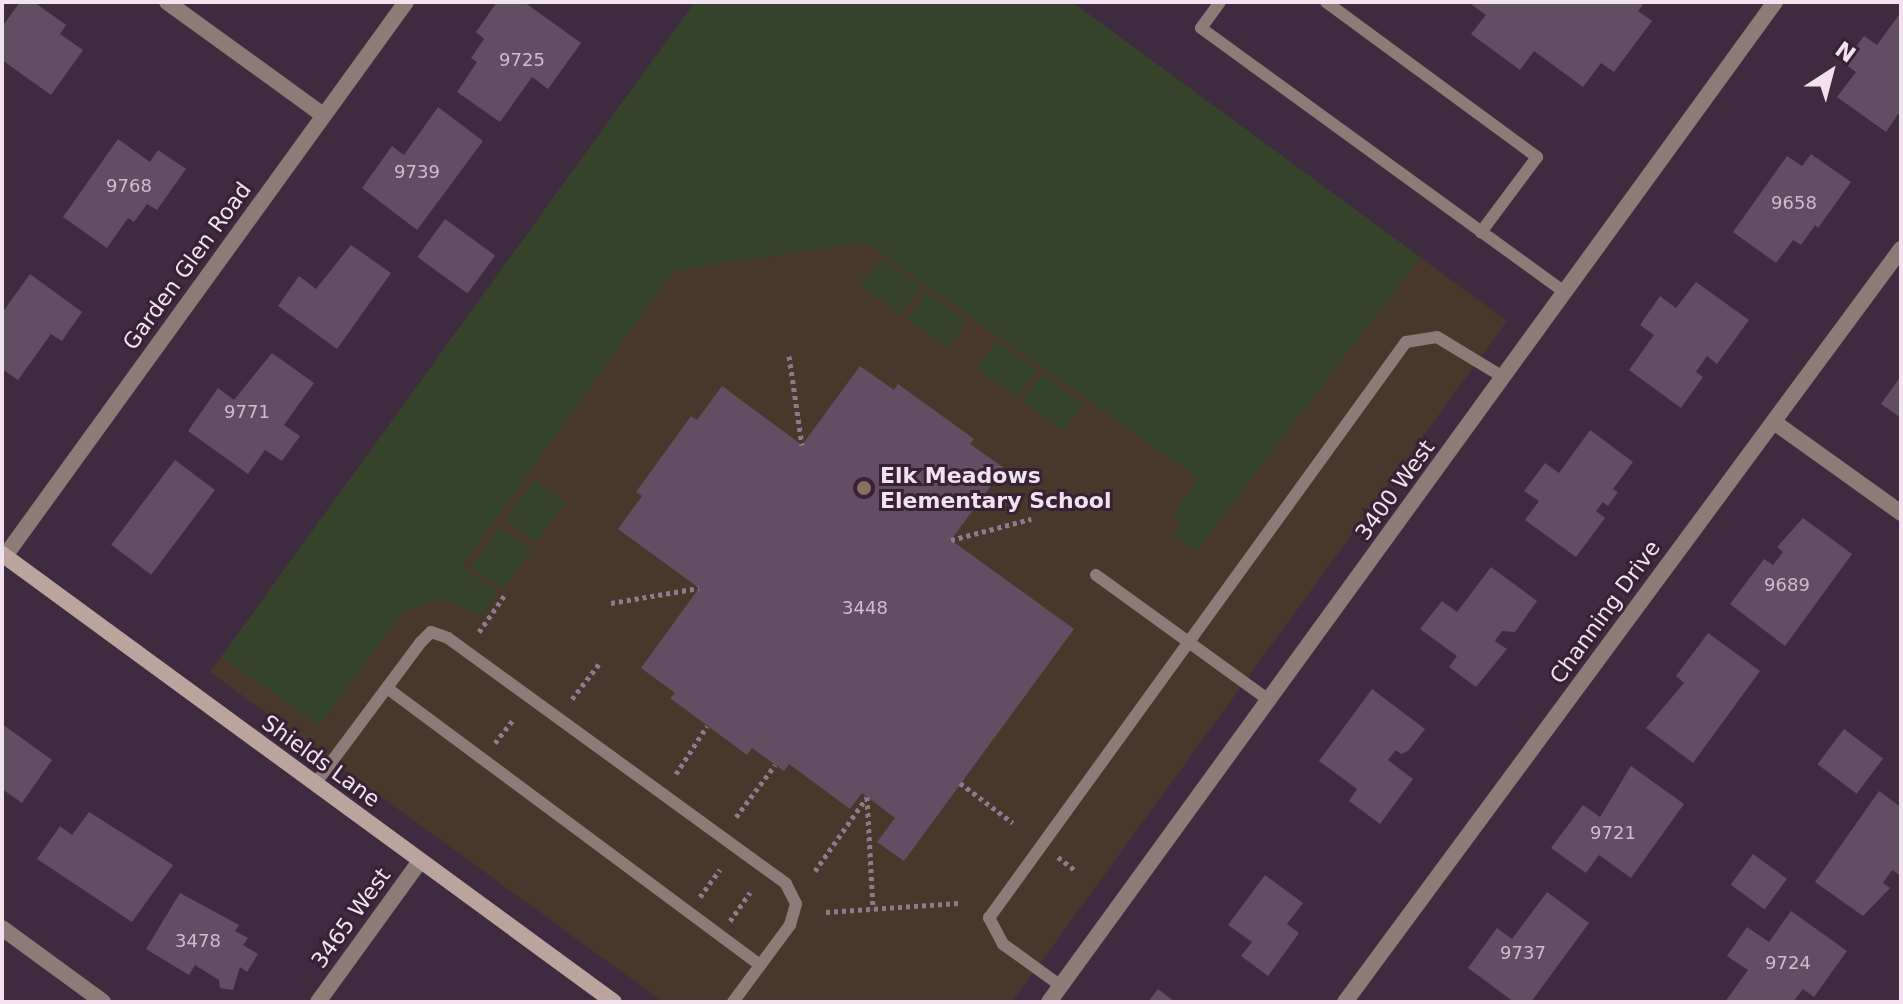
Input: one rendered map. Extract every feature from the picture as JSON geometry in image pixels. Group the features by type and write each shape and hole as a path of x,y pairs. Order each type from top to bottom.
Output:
{"main road":[{"name":"Shields Lane","path":"4,555 614,1002"}],"street":[{"path":"167,2 323,115"},
{"name":"Garden Glen Road","path":"4,555 406,2"},
{"name":"3400 West","path":"1049,1002 1775,2"},
{"name":"Channing Drive","path":"1345,1002 1901,249"},
{"path":"1774,422 1901,513"},
{"name":"3465 West","path":"318,1002 420,861"},
{"path":"2,928 103,1002"}],"lane":[{"path":"1220,2 1201,28 1564,292"},
{"path":"1326,2 1537,157 1481,232"},
{"path":"1061,986 1003,944 989,918 1406,342 1437,337 1503,377"},
{"path":"1096,575 1270,701"},
{"path":"315,784 431,632 448,638 786,884 796,904 790,925 733,1002"},
{"path":"387,688 760,965"}],"path":[{"path":"789,356 802,445"},
{"path":"951,540 1031,519"},
{"path":"611,603 699,588"},
{"path":"479,632 504,596"},
{"path":"572,699 599,664"},
{"path":"483,759 514,719"},
{"path":"676,774 707,726"},
{"path":"736,817 775,765"},
{"path":"960,783 1013,823"},
{"path":"815,871 867,797 873,909"},
{"path":"1057,856 1077,872"},
{"path":"689,912 720,869"},
{"path":"721,935 750,892"},
{"path":"826,912 959,903"}],"shaded area":[{"name":"Elk Meadows Elementary School","path":"695,2 1072,2 1507,321 1012,1002 663,1002 210,672"}],"green space":[{"path":"695,2 1072,2 1420,257 1197,551 1175,536 1182,522 1173,515 1198,478 865,242 673,271 462,566 498,592 481,615 443,599 404,611 319,726 222,656"},
{"path":"880,258 921,287 901,315 860,286"},
{"path":"926,292 967,321 947,349 906,320"},
{"path":"996,341 1037,370 1017,398 976,369"},
{"path":"1042,374 1083,404 1063,431 1022,402"},
{"path":"534,480 565,503 536,543 505,519"},
{"path":"500,527 532,550 503,590 471,567"}],"building":[{"path":"20,2 34,2 66,25 60,34 83,50 51,95 2,60 2,27"},
{"path":"497,2 524,2 581,43 548,89 532,77 500,122 457,92 477,62 471,58 484,39 476,32"},
{"path":"1468,2 1645,2 1638,11 1652,21 1614,72 1601,63 1583,87 1534,51 1520,70 1471,34 1486,15"},
{"path":"1901,12 1901,110 1886,132 1837,97 1856,72 1844,63 1864,36 1877,45"},
{"path":"438,107 483,141 417,230 362,188 392,146 404,155"},
{"path":"118,139 150,162 158,150 186,169 157,210 147,204 134,222 128,218 107,248 63,217"},
{"path":"1811,154 1851,182 1818,228 1815,225 1801,245 1793,240 1776,263 1733,232 1787,156 1802,166"},
{"path":"445,219 495,255 468,293 417,257"},
{"path":"351,245 391,273 337,349 278,306 299,276 316,289"},
{"path":"30,274 82,312 62,341 51,334 18,380 2,369 2,313"},
{"path":"1696,282 1749,320 1717,364 1707,356 1696,372 1703,377 1681,408 1629,370 1654,335 1640,325 1660,296 1676,308"},
{"path":"272,353 314,383 284,425 300,436 282,461 265,450 248,474 188,431 218,388 234,400"},
{"path":"860,366 894,390 898,384 974,439 970,444 1004,468 951,540 1074,629 904,861 877,842 895,818 862,793 850,809 789,764 784,771 752,748 747,755 670,698 675,693 641,668 699,588 618,529 642,496 636,492 691,416 697,420 722,386 802,445"},
{"path":"1901,376 1901,418 1881,404"},
{"path":"1590,430 1633,462 1613,489 1618,492 1608,506 1603,502 1596,511 1605,518 1576,557 1525,520 1539,501 1524,491 1545,463 1559,473"},
{"path":"175,460 215,490 151,575 111,545"},
{"path":"1803,518 1852,554 1785,646 1730,604 1764,559 1773,565 1783,552 1777,547"},
{"path":"1491,567 1537,601 1515,632 1502,631 1495,641 1507,649 1476,687 1449,667 1457,656 1420,629 1442,601 1457,612"},
{"path":"1708,633 1760,671 1693,763 1646,728 1684,683 1676,676"},
{"path":"1372,689 1425,729 1408,751 1401,754 1396,750 1388,760 1413,779 1380,824 1349,801 1357,789 1319,761"},
{"path":"2,724 52,760 22,803 2,789"},
{"path":"1844,729 1883,758 1857,794 1818,764"},
{"path":"1631,766 1684,804 1631,878 1599,855 1586,873 1551,848 1583,805 1600,817"},
{"path":"1879,791 1901,807 1901,876 1892,870 1883,883 1890,888 1863,916 1815,882"},
{"path":"89,812 173,865 132,922 37,859 60,826 72,835"},
{"path":"1753,854 1787,879 1765,909 1731,885"},
{"path":"1265,875 1303,903 1287,924 1299,933 1268,976 1241,956 1252,942 1228,925"},
{"path":"1547,892 1589,923 1531,1002 1514,1002 1468,968 1497,928 1512,939"},
{"path":"180,893 239,925 235,931 248,938 243,945 258,954 247,972 240,967 233,990 220,988 219,980 195,965 189,975 146,949"},
{"path":"1791,911 1847,951 1814,997 1803,989 1793,1002 1725,1002 1748,970 1727,956 1747,927 1769,942"},
{"path":"1158,989 1175,1002 1148,1002"}],"place":[{"name":"Elk Meadows Elementary School","path":"864,488"}]}
